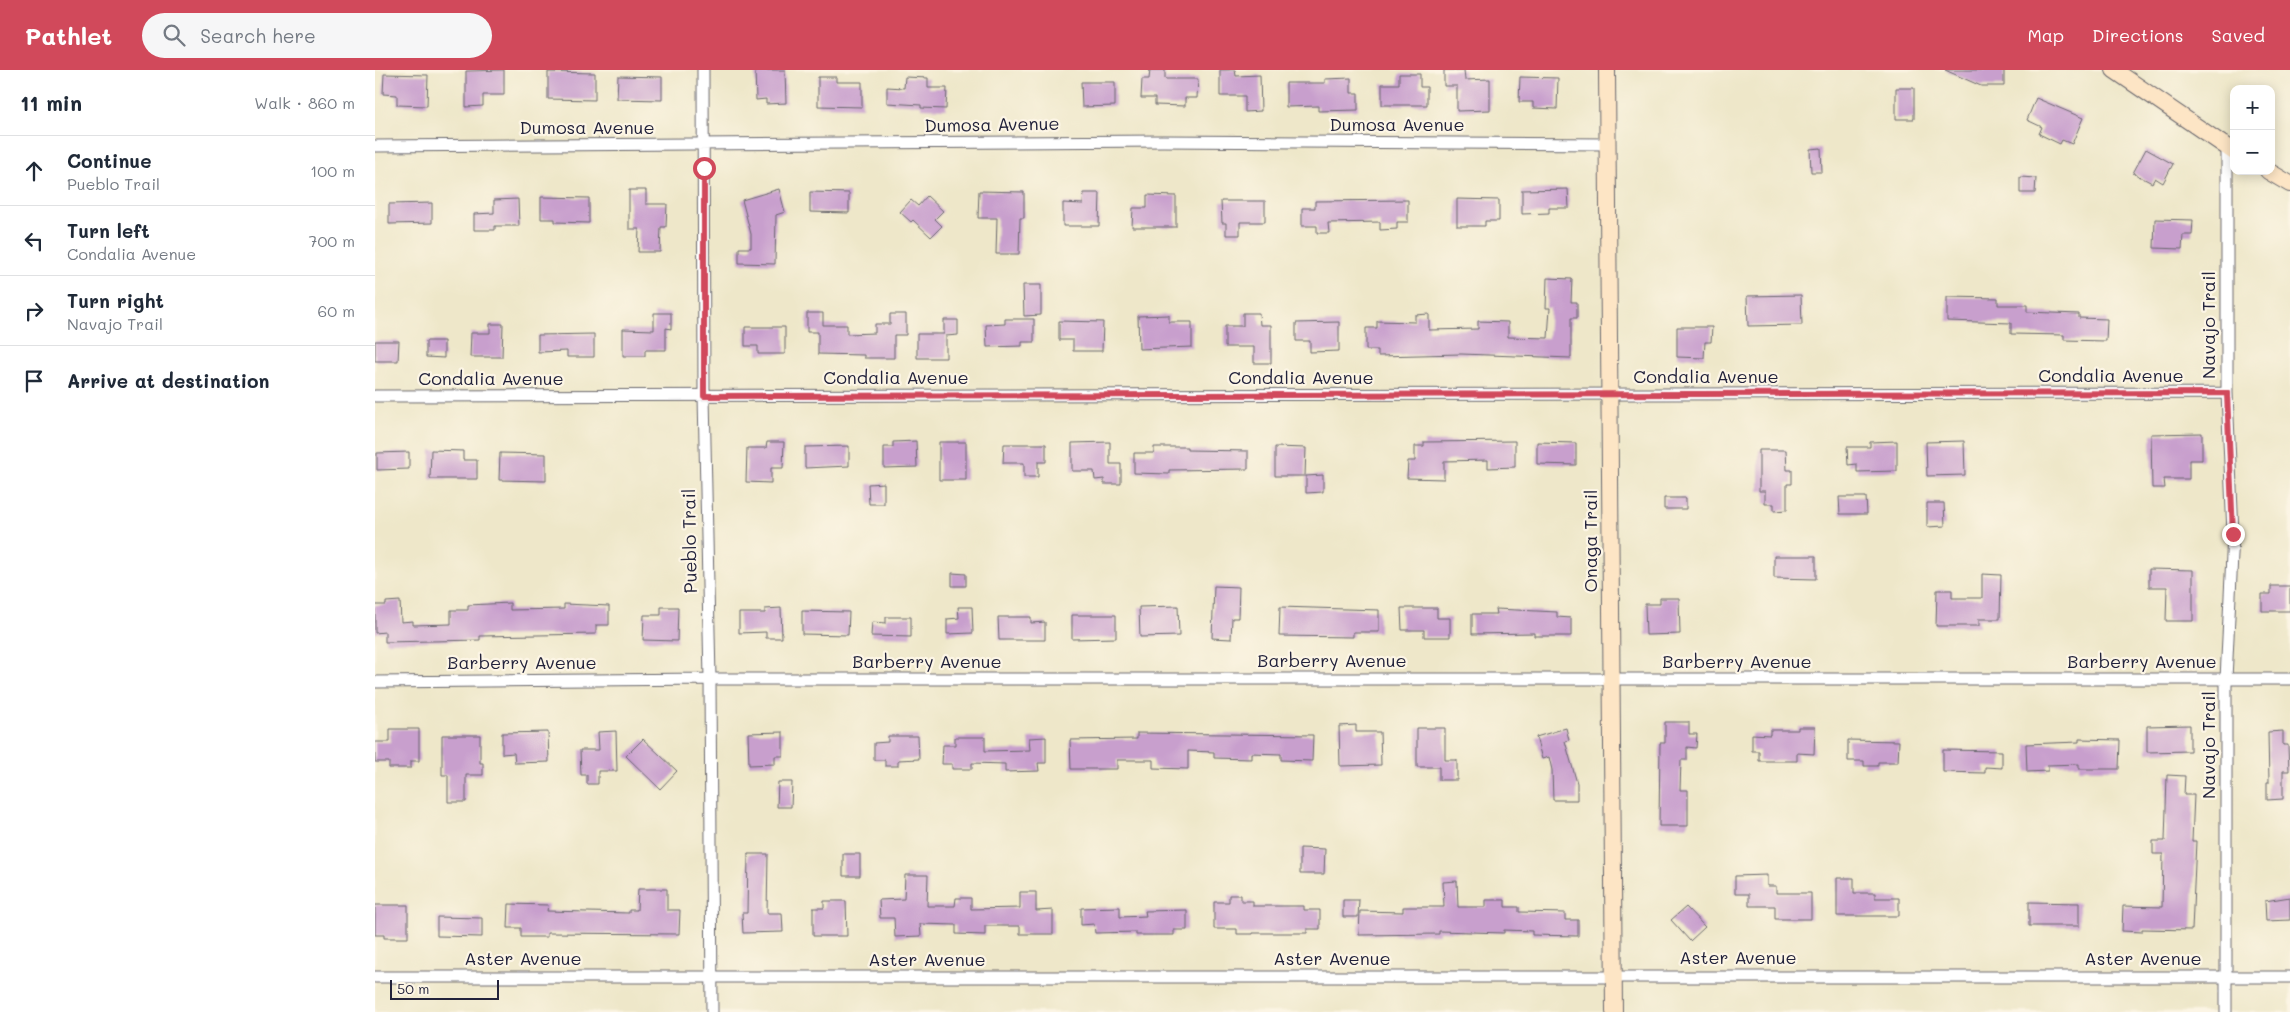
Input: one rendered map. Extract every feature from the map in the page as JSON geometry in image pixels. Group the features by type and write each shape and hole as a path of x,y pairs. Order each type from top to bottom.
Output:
{"street":[{"name":"Pueblo Trail","path":"703,70 704,396 710,679 712,1012"},
{"name":"Onaga Trail","path":"1607,70 1614,1012"},
{"path":"2114,70 2230,150"},
{"name":"Dumosa Avenue","path":"375,146 1153,141 1609,144"},
{"name":"Navajo Trail","path":"2226,1012 2226,679 2233,534 2227,393 2230,150"},
{"path":"2275,175 2290,184"},
{"name":"Condalia Avenue","path":"375,396 2227,393"},
{"name":"Barberry Avenue","path":"375,682 710,679 2290,679"},
{"name":"Aster Avenue","path":"375,977 712,978 1613,975 2290,977"}],"building":[{"path":"504,70 504,95 483,95 483,106 466,107 466,71"},
{"path":"755,70 785,70 786,103 766,104 766,99 756,100"},
{"path":"1150,70 1165,70 1165,79 1198,79 1197,98 1185,98 1185,106 1155,105 1155,98 1141,98 1142,79 1149,79"},
{"path":"1220,70 1235,70 1236,76 1260,75 1261,111 1245,112 1245,96 1220,96"},
{"path":"1444,70 1464,70 1465,80 1490,79 1490,110 1457,111 1457,86 1444,86"},
{"path":"1945,70 2004,70 2004,86 1981,86"},
{"path":"548,72 595,73 595,100 548,99"},
{"path":"384,74 428,75 427,106 397,105 397,95 383,94"},
{"path":"1399,74 1420,74 1420,87 1427,87 1427,105 1382,105 1382,84 1399,84"},
{"path":"618,76 662,77 662,100 617,99"},
{"path":"818,77 836,77 836,82 862,82 862,107 818,106"},
{"path":"905,77 928,78 928,88 947,88 946,109 921,108 921,105 887,103 887,87 904,88"},
{"path":"1520,77 1558,78 1557,109 1533,108 1533,102 1519,102"},
{"path":"1351,78 1351,93 1358,93 1358,110 1318,111 1318,106 1286,107 1286,83 1325,83 1325,79"},
{"path":"1081,82 1115,82 1115,106 1082,107"},
{"path":"1896,88 1914,88 1914,119 1896,119"},
{"path":"2036,98 2083,118 2072,144 2062,140 2060,144 2039,134 2042,127 2027,120"},
{"path":"1821,148 1822,172 1811,172 1810,149"},
{"path":"2146,149 2173,164 2163,183 2155,178 2152,183 2133,173"},
{"path":"2020,177 2036,178 2035,193 2020,193"},
{"path":"779,189 785,212 776,215 775,264 739,263 739,248 751,248 751,234 742,200"},
{"path":"1568,189 1569,208 1549,208 1549,213 1522,214 1522,190"},
{"path":"629,190 646,190 646,204 667,204 666,227 661,227 660,252 638,252 639,229 629,229"},
{"path":"979,191 1024,192 1024,218 1020,218 1019,254 996,254 997,218 978,218"},
{"path":"810,192 849,193 849,213 810,212"},
{"path":"1084,193 1100,193 1099,226 1063,226 1063,203 1083,204"},
{"path":"1147,195 1176,196 1176,227 1132,227 1133,208 1147,208"},
{"path":"927,196 943,211 935,219 942,226 931,237 913,220 911,222 900,212 911,200 918,206"},
{"path":"541,197 589,198 589,223 555,222 555,219 541,219"},
{"path":"518,199 519,226 495,226 495,230 474,230 474,214 494,213 494,200"},
{"path":"1457,199 1499,200 1499,221 1485,221 1485,226 1457,226"},
{"path":"1408,200 1408,222 1397,222 1397,229 1380,230 1380,222 1328,223 1329,233 1317,233 1317,226 1302,226 1302,208 1315,208 1315,201"},
{"path":"1221,201 1265,201 1265,222 1240,222 1240,235 1226,235 1226,223 1222,223"},
{"path":"432,203 432,223 389,224 389,204"},
{"path":"2155,219 2193,220 2192,235 2183,235 2182,249 2154,248"},
{"path":"1547,278 1572,279 1571,302 1577,302 1577,318 1571,318 1571,358 1461,354 1378,356 1378,350 1366,350 1366,328 1377,328 1377,321 1415,322 1415,315 1429,314 1429,330 1478,329 1478,321 1508,322 1508,337 1548,338 1550,308 1546,308"},
{"path":"1023,285 1041,285 1041,315 1024,316"},
{"path":"1801,295 1802,325 1748,326 1747,296"},
{"path":"1947,297 1998,298 1998,305 2027,305 2027,312 2079,314 2079,318 2107,319 2106,341 2064,340 2064,335 2011,334 2011,323 1947,321"},
{"path":"654,313 671,313 671,329 666,328 666,350 645,350 645,356 623,356 623,329 654,330"},
{"path":"807,313 823,313 823,325 847,325 847,334 875,333 875,324 890,324 890,314 906,314 906,335 894,335 894,358 864,358 864,355 818,354 818,332 807,332"},
{"path":"1243,313 1259,313 1260,325 1271,325 1271,363 1254,363 1254,347 1225,347 1225,326 1243,326"},
{"path":"1169,315 1169,322 1192,322 1192,347 1139,349 1138,316"},
{"path":"1005,319 1034,319 1034,342 1022,342 1022,346 987,347 986,325 1005,324"},
{"path":"944,320 958,320 958,335 946,336 946,358 917,358 917,334 944,334"},
{"path":"1059,321 1103,322 1102,351 1073,351 1073,340 1059,340"},
{"path":"1339,322 1339,351 1310,352 1310,341 1296,341 1296,323"},
{"path":"490,324 503,324 502,357 470,357 471,333 490,333"},
{"path":"745,327 785,327 785,354 758,354 758,346 745,346"},
{"path":"1677,327 1712,327 1711,342 1705,342 1704,358 1677,357"},
{"path":"594,334 594,357 567,357 567,351 538,352 538,335"},
{"path":"375,341 399,341 398,361 375,361"},
{"path":"426,341 444,341 444,358 426,357"},
{"path":"2202,433 2202,460 2189,460 2189,479 2164,479 2165,488 2152,488 2151,434"},
{"path":"916,441 917,467 884,468 884,447 893,447 893,442"},
{"path":"1515,441 1515,467 1488,468 1488,460 1444,461 1444,479 1407,478 1408,461 1415,461 1415,446 1424,446 1424,442"},
{"path":"1897,441 1897,471 1857,472 1857,464 1848,465 1847,447 1870,447 1870,442"},
{"path":"1964,441 1965,475 1927,476 1926,442"},
{"path":"767,442 784,442 783,468 771,468 771,483 746,482 747,448 766,448"},
{"path":"939,442 966,442 966,480 939,480"},
{"path":"1110,442 1110,464 1121,464 1121,484 1104,484 1104,479 1095,480 1094,471 1072,471 1072,443"},
{"path":"1537,442 1576,443 1576,465 1537,464"},
{"path":"1004,444 1046,444 1046,462 1038,462 1038,477 1024,477 1024,463 1003,463"},
{"path":"849,446 849,466 805,468 805,447"},
{"path":"1154,447 1187,447 1187,450 1248,451 1248,469 1169,470 1169,474 1134,473 1134,453 1154,453"},
{"path":"1275,447 1306,448 1305,476 1275,476"},
{"path":"431,450 463,451 463,460 477,460 477,479 430,479"},
{"path":"1759,450 1786,450 1787,470 1792,470 1792,484 1787,484 1787,510 1774,511 1774,504 1765,504 1765,491 1759,491"},
{"path":"409,452 409,469 377,470 377,453"},
{"path":"500,453 546,454 546,481 499,480"},
{"path":"1323,475 1323,492 1306,493 1306,476"},
{"path":"884,483 884,504 869,504 868,484"},
{"path":"1839,497 1866,497 1867,514 1840,514"},
{"path":"1664,498 1686,498 1686,509 1664,509"},
{"path":"1927,503 1944,503 1945,526 1927,527"},
{"path":"1774,556 1816,556 1816,579 1774,578"},
{"path":"2149,569 2193,570 2193,621 2166,621 2167,587 2149,587"},
{"path":"952,573 966,574 966,586 952,586"},
{"path":"1982,574 2001,575 2000,619 1979,619 1979,626 1936,626 1937,590 1952,590 1952,598 1982,598"},
{"path":"1214,586 1239,587 1238,618 1232,618 1231,639 1212,638"},
{"path":"2271,586 2290,586 2290,611 2262,611 2262,594 2271,594"},
{"path":"1660,598 1679,598 1680,634 1646,635 1645,604 1660,604"},
{"path":"400,601 401,622 413,621 413,625 451,624 451,610 468,610 468,605 510,603 510,610 564,609 564,604 609,606 609,625 596,625 596,634 480,636 480,640 385,642 385,632 375,633 375,605 386,605 386,602"},
{"path":"1178,606 1179,636 1140,637 1139,607"},
{"path":"661,607 678,607 677,641 643,640 644,615 661,615"},
{"path":"958,607 972,607 973,633 947,634 947,619 959,618"},
{"path":"1280,607 1379,610 1379,632 1353,632 1353,637 1279,636"},
{"path":"781,608 782,638 766,638 766,632 739,633 739,613 765,613 765,609"},
{"path":"1401,608 1437,608 1437,618 1450,618 1450,637 1424,637 1424,630 1402,630"},
{"path":"1496,609 1557,612 1557,617 1571,618 1571,636 1534,636 1534,633 1472,634 1472,614 1497,614"},
{"path":"802,611 849,612 848,635 802,634"},
{"path":"1072,615 1116,615 1116,638 1072,639"},
{"path":"886,617 911,617 911,637 871,636 872,622 886,623"},
{"path":"998,617 1031,617 1031,623 1045,622 1045,640 999,640"},
{"path":"1665,722 1689,722 1689,734 1697,734 1696,748 1687,747 1687,760 1681,760 1680,790 1688,790 1688,826 1659,826 1660,743 1665,743"},
{"path":"1356,725 1356,732 1380,732 1381,765 1340,766 1339,726"},
{"path":"2190,725 2190,751 2147,752 2147,726"},
{"path":"1798,727 1815,727 1814,754 1797,753 1797,761 1759,761 1759,751 1752,751 1752,734 1770,735 1770,730 1798,730"},
{"path":"1417,728 1445,728 1445,760 1457,760 1457,780 1439,780 1439,767 1417,767"},
{"path":"1566,728 1569,740 1565,741 1577,783 1577,800 1553,800 1552,770 1549,757 1542,759 1536,737"},
{"path":"390,729 419,729 419,761 411,761 411,768 389,768 389,762 375,762 375,742 390,742"},
{"path":"616,731 617,771 598,771 598,784 587,784 587,775 581,775 580,750 599,750 598,732"},
{"path":"2283,731 2283,745 2288,745 2289,771 2283,771 2283,799 2267,800 2267,783 2269,783 2268,732"},
{"path":"548,732 549,762 515,763 514,753 502,754 502,733"},
{"path":"783,732 783,756 775,756 775,764 749,765 748,733"},
{"path":"1137,733 1313,735 1312,761 1281,760 1281,754 1251,753 1251,759 1214,758 1214,752 1188,751 1188,769 1153,768 1153,760 1117,760 1117,769 1071,769 1070,740 1137,739"},
{"path":"442,735 480,735 480,763 483,763 483,775 466,775 466,802 448,802 448,775 442,775"},
{"path":"888,736 918,736 919,759 898,760 898,766 885,766 885,760 874,760 874,743 888,742"},
{"path":"955,737 985,737 985,751 1030,750 1029,738 1046,737 1046,763 1038,763 1039,771 1005,772 1005,764 972,763 972,769 952,769 952,764 942,764 943,745 955,745"},
{"path":"643,739 677,771 660,789 626,756"},
{"path":"2079,739 2120,740 2119,769 2079,769 2079,764 2048,765 2048,771 2027,772 2026,744 2079,742"},
{"path":"1848,740 1899,741 1898,762 1878,762 1878,766 1864,766 1864,761 1848,761"},
{"path":"1943,750 2002,751 2002,768 1985,767 1985,773 1943,772"},
{"path":"2167,775 2185,776 2184,795 2194,795 2192,841 2196,841 2192,930 2142,929 2142,932 2122,931 2123,906 2162,907 2163,854 2153,854 2153,841 2165,841"},
{"path":"778,782 792,782 791,807 777,807"},
{"path":"1300,848 1325,849 1324,874 1300,874"},
{"path":"748,854 768,854 767,913 782,913 783,932 743,933 742,913 747,913"},
{"path":"843,854 860,854 860,876 843,876"},
{"path":"905,875 928,875 927,906 955,906 956,898 971,898 971,909 1020,908 1020,892 1036,892 1036,911 1053,910 1053,934 1020,934 1020,926 985,926 985,935 956,934 956,925 920,924 921,936 895,937 894,918 880,918 879,900 904,899"},
{"path":"1767,875 1767,886 1776,886 1776,893 1811,893 1811,919 1775,919 1775,906 1749,906 1749,894 1735,894 1735,876"},
{"path":"1837,878 1854,878 1854,893 1875,893 1875,898 1899,898 1899,916 1837,916"},
{"path":"1457,881 1458,907 1486,907 1486,900 1505,900 1505,907 1519,907 1519,912 1565,913 1565,920 1578,920 1578,936 1532,935 1532,931 1504,930 1504,933 1439,931 1439,934 1359,935 1360,911 1403,912 1403,907 1444,907 1443,882"},
{"path":"638,889 667,889 667,910 680,910 679,934 547,933 547,937 521,937 521,928 508,928 509,904 548,905 547,911 629,913 629,910 637,910"},
{"path":"1229,895 1241,895 1241,901 1253,901 1253,906 1304,906 1304,910 1320,910 1320,929 1307,929 1307,933 1237,934 1237,929 1214,929 1214,902 1229,902"},
{"path":"2290,897 2290,920 2266,921 2265,901"},
{"path":"1343,900 1359,900 1358,917 1343,917"},
{"path":"824,901 846,901 847,936 813,936 813,908 824,908"},
{"path":"2029,902 2079,903 2079,926 2029,926"},
{"path":"375,905 408,905 408,938 384,938 384,935 375,935"},
{"path":"1120,907 1120,917 1146,916 1145,911 1187,910 1187,930 1174,930 1174,935 1136,935 1136,932 1095,933 1094,924 1081,925 1081,908"},
{"path":"1686,907 1705,927 1690,941 1671,920"},
{"path":"437,917 482,918 482,937 437,936"}],"route":[{"path":"704,168 704,396 2227,393 2233,534"}]}
